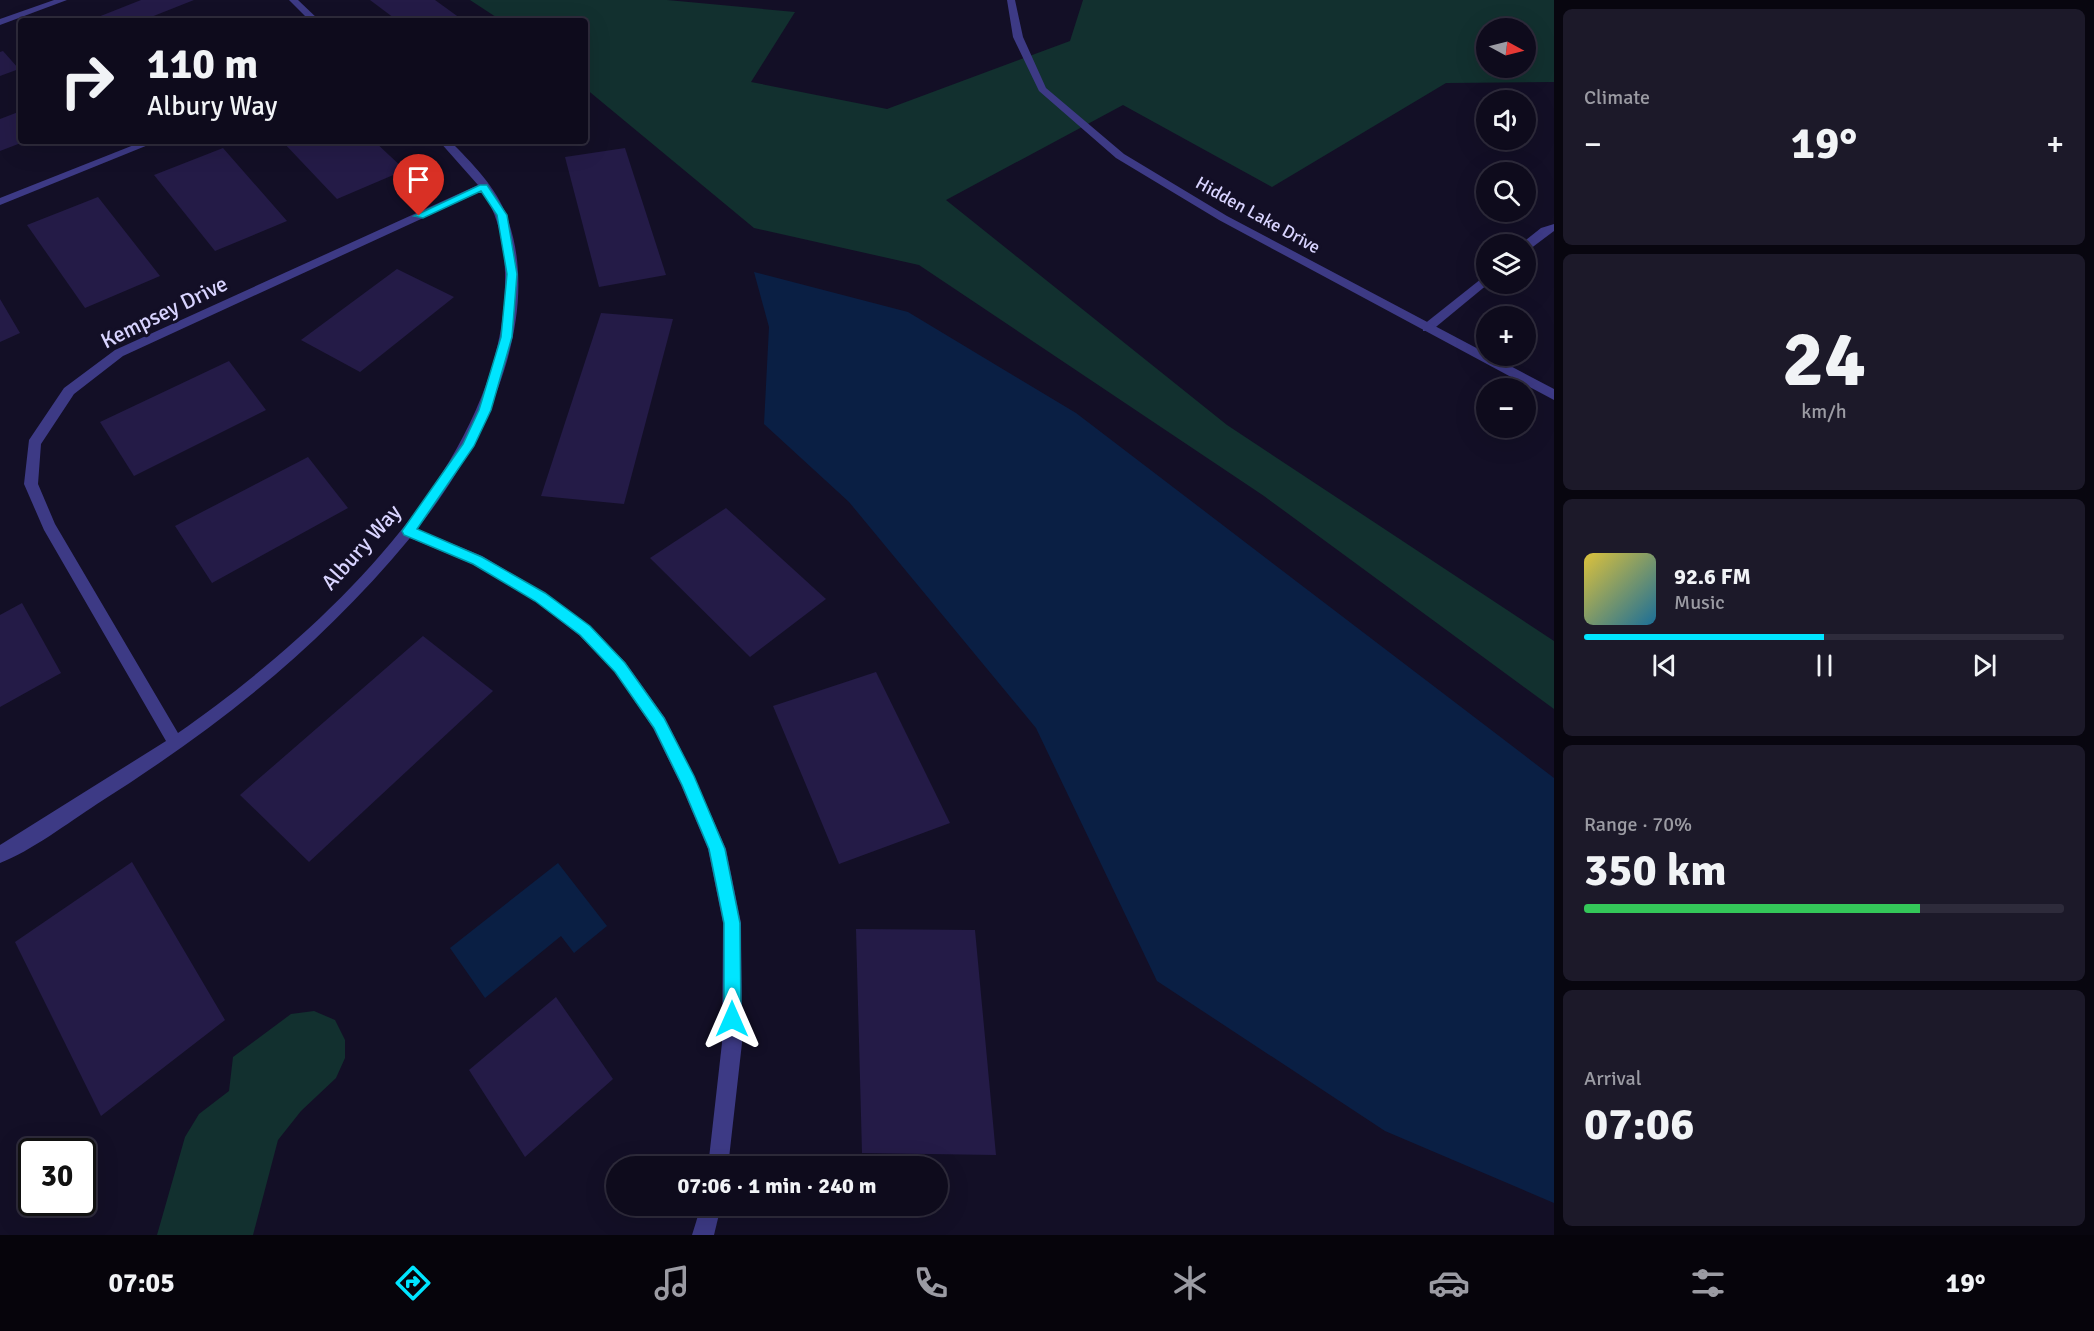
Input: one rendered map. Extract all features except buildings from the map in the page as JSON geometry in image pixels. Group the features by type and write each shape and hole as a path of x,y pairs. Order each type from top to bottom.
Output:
{"street":[{"path":"0,22 63,0"},
{"path":"293,0 312,18"},
{"name":"Hidden Lake Drive","path":"1011,0 1018,37 1042,89 1120,156 1223,218 1554,395"},
{"path":"0,202 145,144"},
{"name":"Albury Way","path":"0,855 115,785 176,744 238,698 311,636 408,531 468,446 485,410 506,337 512,274 502,215 458,154 447,144"},
{"name":"Kempsey Drive","path":"176,744 49,526 31,484 34,442 69,391 119,353 483,187"},
{"path":"1536,238 1545,230 1554,227"},
{"path":"1427,328 1476,287"},
{"path":"408,531 477,560 540,597 585,631 620,667 659,723 688,781 717,849 732,923 732,1043 719,1156"},
{"path":"703,1235 708,1216"}],"green space":[{"path":"470,0 667,0 795,12 751,82 887,109 1070,41 1083,0 1554,0 1554,82 1446,83 1272,187 1123,105 946,200 1227,425 1554,641 1554,709 1264,496 919,265 754,228 588,90 588,18 497,18"},
{"path":"314,1011 335,1020 345,1040 345,1058 336,1078 301,1111 278,1140 253,1235 157,1235 185,1137 199,1114 229,1091 233,1057 291,1014"}],"water":[{"path":"754,272 908,312 1076,413 1554,778 1554,1203 1385,1131 1157,981 1036,728 849,502 764,424 769,327"},
{"path":"558,863 607,926 574,953 561,936 485,998 450,948"}],"route":[{"path":"419,216 483,187 502,215 512,274 511,304 506,337 485,410 468,446 408,531 477,560 540,597 585,631 620,667 659,723 688,781 717,849 732,923 732,1019"}]}
